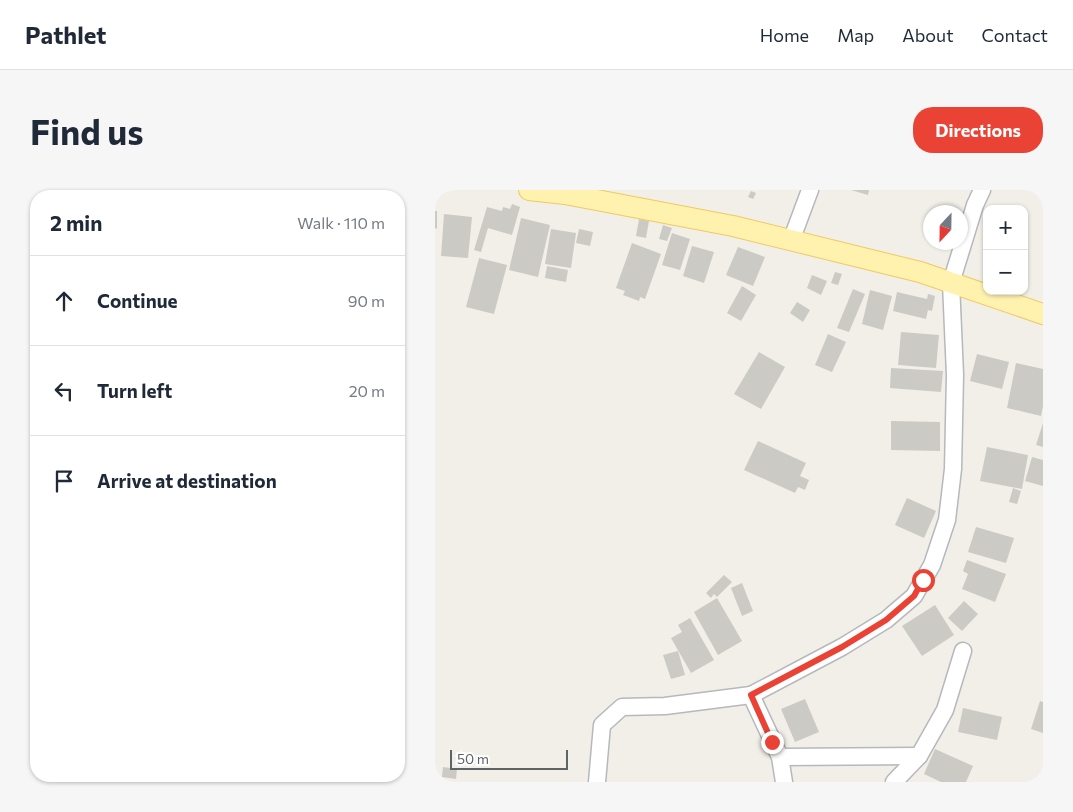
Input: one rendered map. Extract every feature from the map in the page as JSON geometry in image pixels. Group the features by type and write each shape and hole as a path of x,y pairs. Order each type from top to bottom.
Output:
{"main road":[{"path":"529,190 565,194 733,226 919,272 1043,314"}],"street":[{"path":"791,240 810,190"},
{"path":"597,782 602,725 622,707 665,706 751,695 842,647 886,620 914,596 932,565 947,520 953,469 955,375 951,283 975,205 983,190"},
{"path":"894,782 919,756 945,710 963,651"},
{"path":"751,695 779,757 784,782"},
{"path":"779,757 919,756"}],"building":[{"path":"851,190 869,190 868,195"},
{"path":"751,191 756,193 753,199 748,197"},
{"path":"512,204 520,207 512,235 488,228 481,252 474,250 487,207 502,211 503,207 510,209"},
{"path":"435,211 437,211 437,229 435,228"},
{"path":"444,214 472,217 468,258 441,256"},
{"path":"521,218 550,225 538,277 509,270"},
{"path":"639,219 649,221 646,238 636,236"},
{"path":"663,225 672,228 667,241 659,239"},
{"path":"551,229 576,233 571,268 545,264"},
{"path":"579,229 593,232 590,246 576,243"},
{"path":"672,233 690,239 680,270 662,265"},
{"path":"632,243 661,254 645,299 640,297 639,301 623,295 625,291 616,288"},
{"path":"692,246 714,252 704,283 683,276"},
{"path":"738,247 765,257 753,286 726,275"},
{"path":"479,258 507,265 494,314 466,307"},
{"path":"547,266 568,270 566,282 545,278"},
{"path":"835,272 842,274 838,285 831,283"},
{"path":"812,275 827,281 821,295 807,288"},
{"path":"742,286 756,295 741,321 727,313"},
{"path":"853,289 865,294 849,332 837,328"},
{"path":"870,290 892,296 883,330 862,324"},
{"path":"897,292 927,299 928,294 935,296 932,311 928,310 926,319 893,311"},
{"path":"797,302 810,310 803,322 790,313"},
{"path":"901,332 939,335 936,368 898,365"},
{"path":"828,334 846,342 832,372 815,365"},
{"path":"759,352 785,367 761,409 734,394"},
{"path":"977,354 1009,362 1002,389 970,381"},
{"path":"1016,363 1043,369 1043,406 1041,416 1007,408"},
{"path":"891,368 943,371 941,392 890,388"},
{"path":"891,421 940,422 940,451 891,450"},
{"path":"1043,423 1043,447 1036,445"},
{"path":"758,441 806,463 800,476 809,480 805,490 798,487 795,493 744,470"},
{"path":"987,447 1028,455 1022,489 980,481"},
{"path":"1032,457 1043,460 1043,486 1025,481"},
{"path":"1013,488 1021,491 1017,504 1009,502"},
{"path":"907,498 936,511 924,538 895,525"},
{"path":"976,527 1014,538 1006,563 968,552"},
{"path":"967,560 1006,574 995,602 962,589 968,574 963,571"},
{"path":"724,575 732,582 717,597 714,594 711,598 706,593"},
{"path":"742,583 753,611 742,616 731,588"},
{"path":"717,598 742,641 718,655 694,612"},
{"path":"964,601 978,614 962,631 948,618"},
{"path":"935,605 954,635 922,656 902,626"},
{"path":"690,618 714,660 691,673 671,638 682,632 678,625"},
{"path":"678,651 685,675 671,679 663,655"},
{"path":"805,699 819,732 795,742 781,709"},
{"path":"1040,701 1043,702 1043,733 1031,729"},
{"path":"963,708 1002,717 997,740 958,732"},
{"path":"935,749 973,766 966,782 941,782 924,774"},
{"path":"443,767 457,769 456,779 442,777"}],"route":[{"path":"772,742 751,695 842,647 886,620 914,596 923,580"}]}
